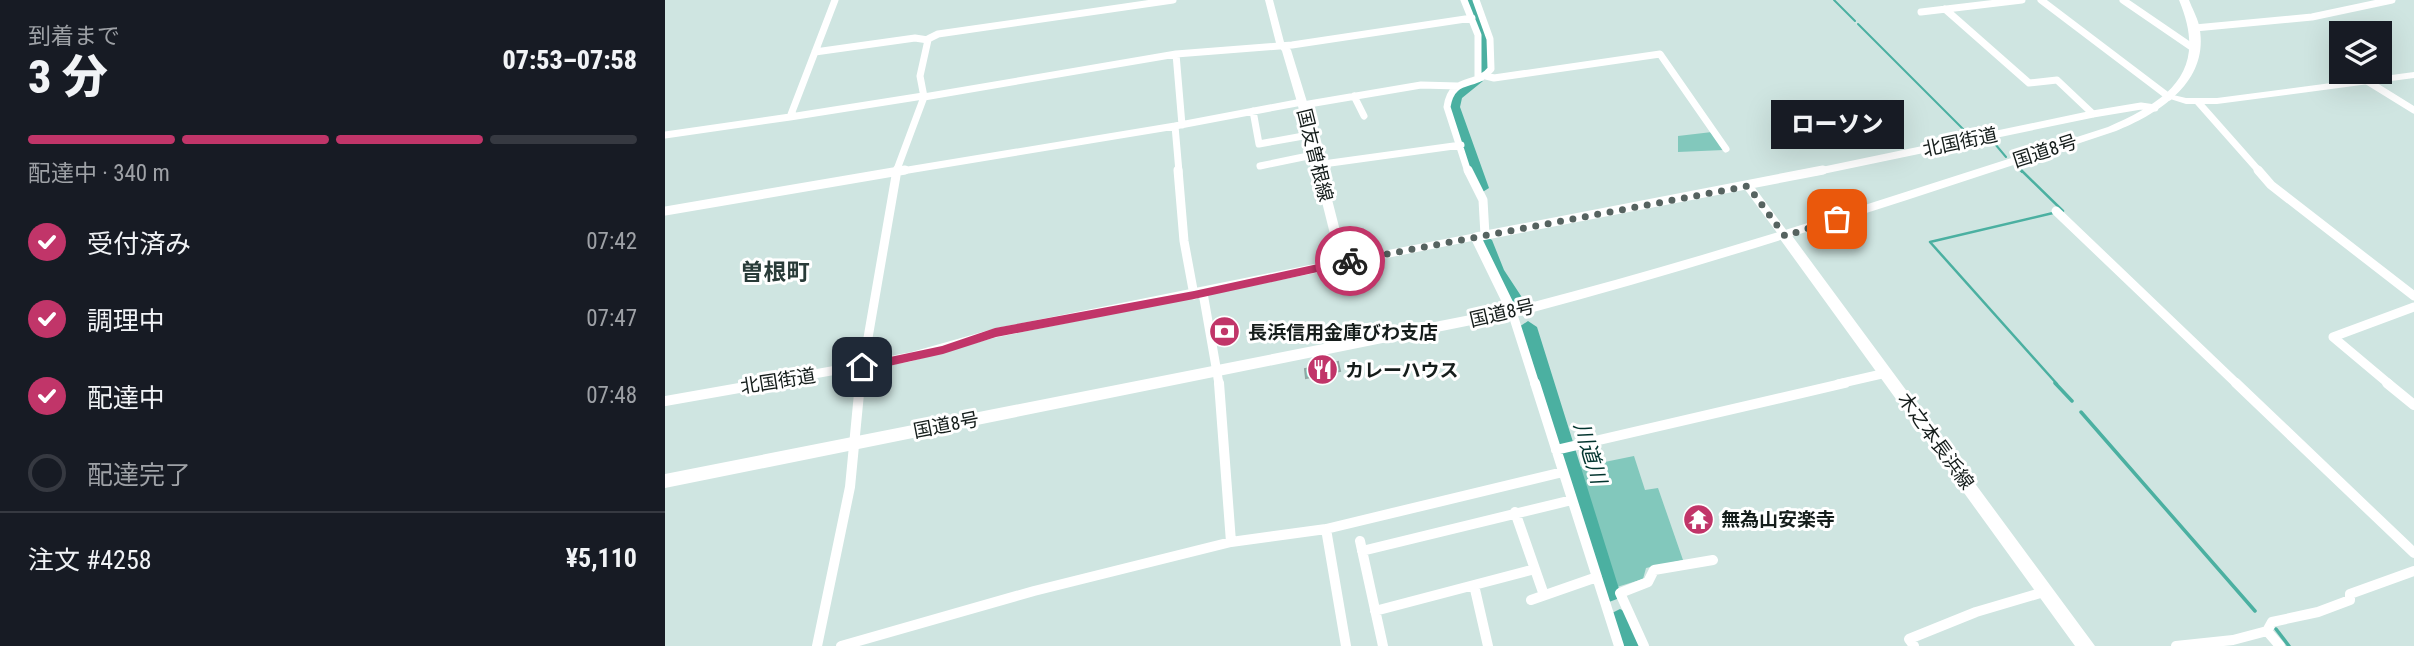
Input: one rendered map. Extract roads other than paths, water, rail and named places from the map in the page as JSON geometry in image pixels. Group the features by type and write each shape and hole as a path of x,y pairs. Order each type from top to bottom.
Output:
{"main road":[{"name":"国友曽根線","path":"1269,0 1302,103 1314,160 1342,263"},
{"name":"国道8号","path":"665,481 1512,312 1652,276 1785,236 2112,129 2155,108 2169,97 2187,75 2196,50 2195,29 2184,0"},
{"path":"2392,78 2414,75"},
{"path":"2169,97 2198,102 2343,84"},
{"path":"1342,263 1481,236 1512,312"},
{"name":"木之本長浜線","path":"1785,236 2086,646"}],"street":[{"path":"790,117 835,0"},
{"path":"815,52 928,39 938,34 1173,0"},
{"path":"1464,0 1478,35 1482,76"},
{"path":"665,211 765,197 996,152 1178,125 1302,103 1421,85 1458,86 1482,76 1491,66 1490,33 1476,0"},
{"path":"1921,12 2022,0"},
{"path":"2041,0 2169,97"},
{"path":"2123,0 2196,50"},
{"path":"2170,33 2312,17 2392,0"},
{"path":"1945,9 2029,83 2057,79 2093,114"},
{"path":"665,135 851,108 884,99 924,97 1176,54 1283,46 1472,18"},
{"path":"817,646 850,487 852,444 862,367 896,171 924,97 920,76 928,39"},
{"path":"1176,54 1184,241 1218,372 1231,542"},
{"path":"1482,76 1494,78 1552,71 1660,54 1726,149"},
{"path":"2372,84 2414,110"},
{"path":"1458,86 1448,98 1447,107 1472,183 1483,200 1481,236"},
{"path":"1354,96 1364,116"},
{"path":"2198,102 2271,185 2414,296"},
{"name":"北国街道","path":"1481,236 1748,186 2093,114 2141,106 2155,108"},
{"path":"1253,111 1259,144 1309,135"},
{"path":"1260,166 1461,145"},
{"path":"1748,186 1785,236"},
{"path":"2056,211 2414,553"},
{"name":"北国街道","path":"665,401 862,367 943,350 995,332 1198,294 1342,263"},
{"path":"2414,307 2333,337 2414,405"},
{"path":"1512,312 1562,449 1563,472 1619,646"},
{"path":"1562,449 1887,373"},
{"path":"841,646 1034,591 1231,542 1327,529 1563,472"},
{"path":"1383,646 1361,546 1572,500"},
{"path":"1515,512 1544,595"},
{"path":"1327,529 1346,646"},
{"path":"1644,646 1620,593 1648,582 1654,570 1713,560"},
{"path":"1375,611 1535,569"},
{"path":"2176,646 2233,640 2267,631 2272,622 2318,612 2350,600 2350,594 2362,588 2414,571"},
{"path":"1531,600 1597,577"},
{"path":"1474,585 1488,646"},
{"path":"1914,646 1909,639 1976,612 2047,592"},
{"path":"1608,612 1627,608"},
{"path":"2267,631 2280,646"}],"waterway":[{"name":"川道川","path":"1471,0 1484,34 1484,72"},
{"path":"1834,0 1855,21"},
{"path":"1858,24 1971,137"},
{"name":"川道川","path":"1476,81 1455,96 1453,107 1481,188"},
{"path":"1990,138 2006,157"},
{"path":"2016,166 2022,172"},
{"path":"2021,170 2063,211"},
{"path":"2053,213 1930,242 2057,384"},
{"name":"川道川","path":"1484,240 1497,269"},
{"name":"川道川","path":"1500,275 1514,299"},
{"name":"川道川","path":"1528,327 1609,592"},
{"path":"2055,383 2072,401"},
{"path":"2081,412 2255,611"},
{"name":"川道川","path":"1620,620 1631,646"},
{"path":"2276,629 2289,646"}],"place":[{"name":"ローソン","path":"1837,219"},
{"name":"長浜信用金庫びわ支店","path":"1225,332"},
{"name":"カレーハウス","path":"1322,370"},
{"name":"無為山安楽寺","path":"1698,519"}],"district":[{"name":"曽根町","path":"775,272"}]}
